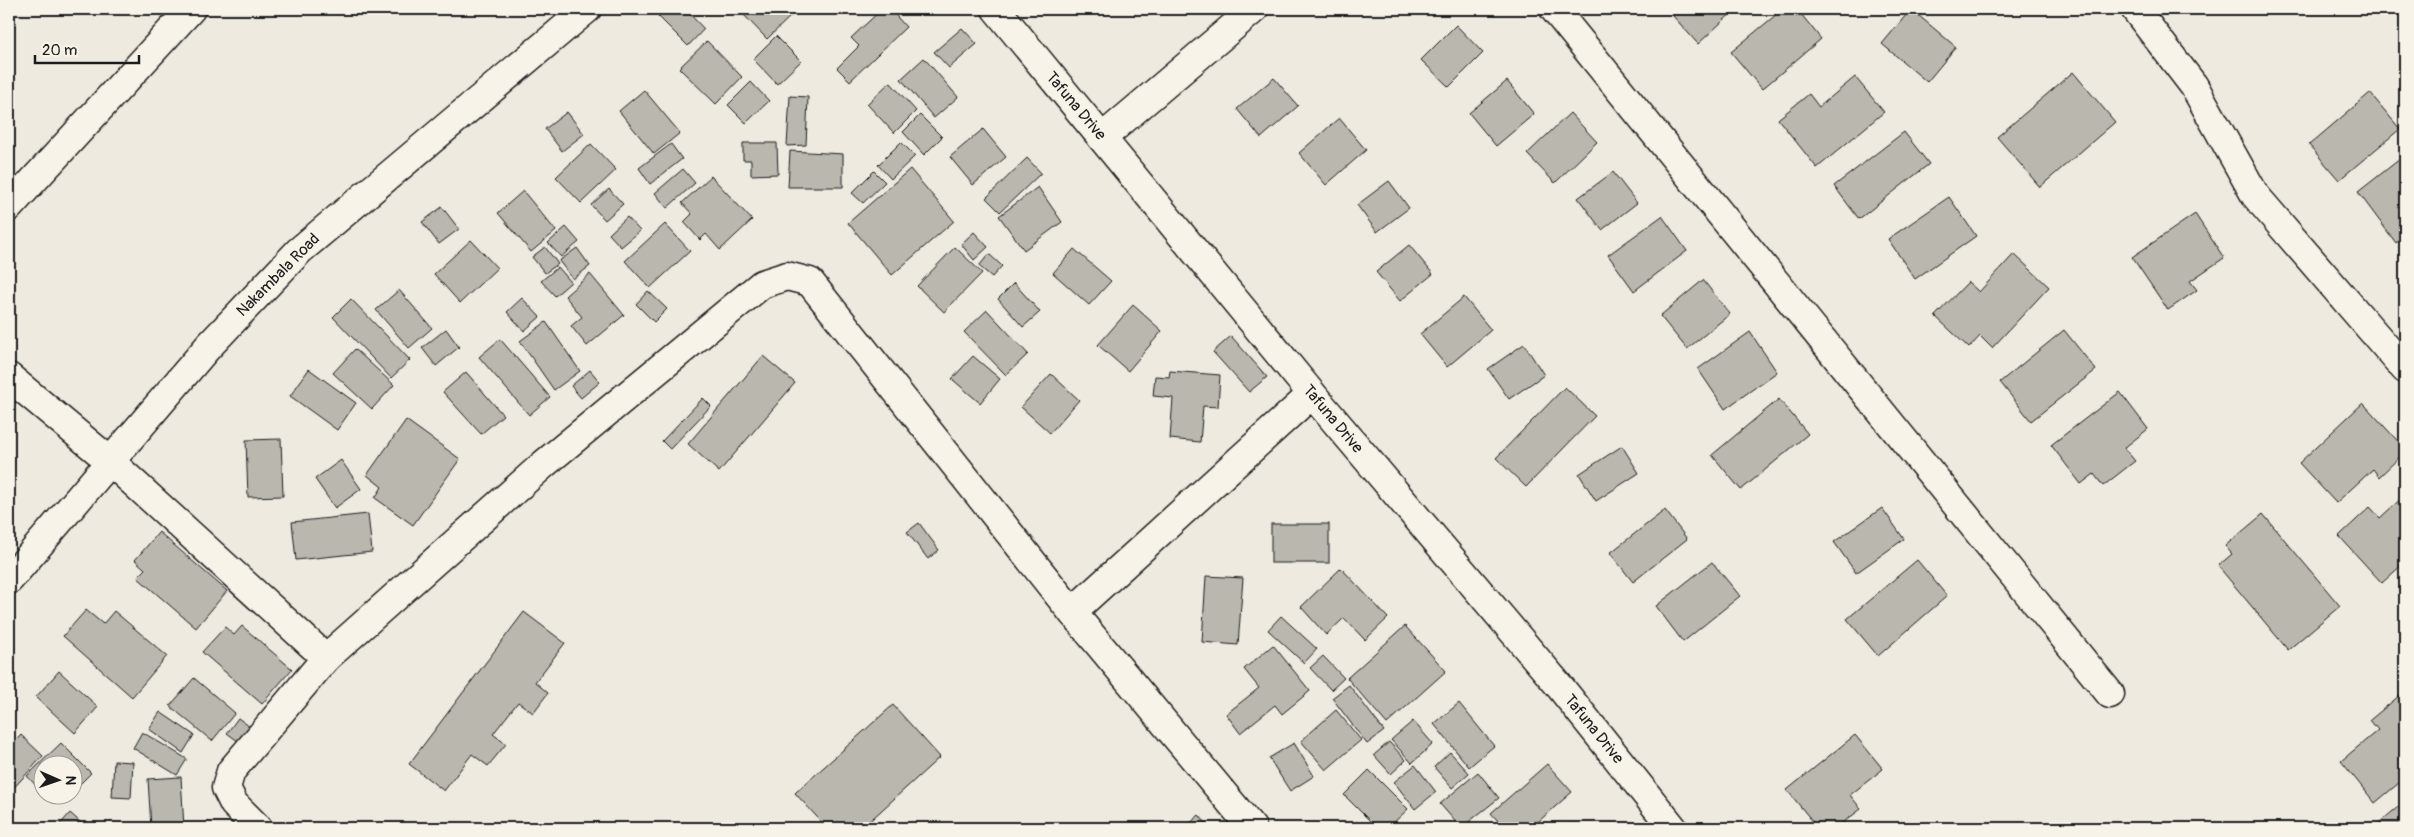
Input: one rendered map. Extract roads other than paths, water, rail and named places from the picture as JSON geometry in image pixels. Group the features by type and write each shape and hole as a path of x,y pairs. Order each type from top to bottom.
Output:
{"street":[{"path":"9,207 191,9"},
{"name":"Nakambala Road","path":"9,580 207,348 299,250 587,9"},
{"name":"Tafuna Drive","path":"996,9 1312,394 1561,688 1673,828"},
{"path":"1102,138 1254,9"},
{"path":"1554,9 1683,165 2110,694"},
{"path":"2136,9 2194,86 2255,195 2405,369"},
{"path":"258,828 234,804 226,788 231,771 326,658 559,452 762,284 787,276 810,282 1072,612 1252,828"},
{"path":"9,377 111,462 326,658"},
{"path":"1072,612 1312,394"}]}
